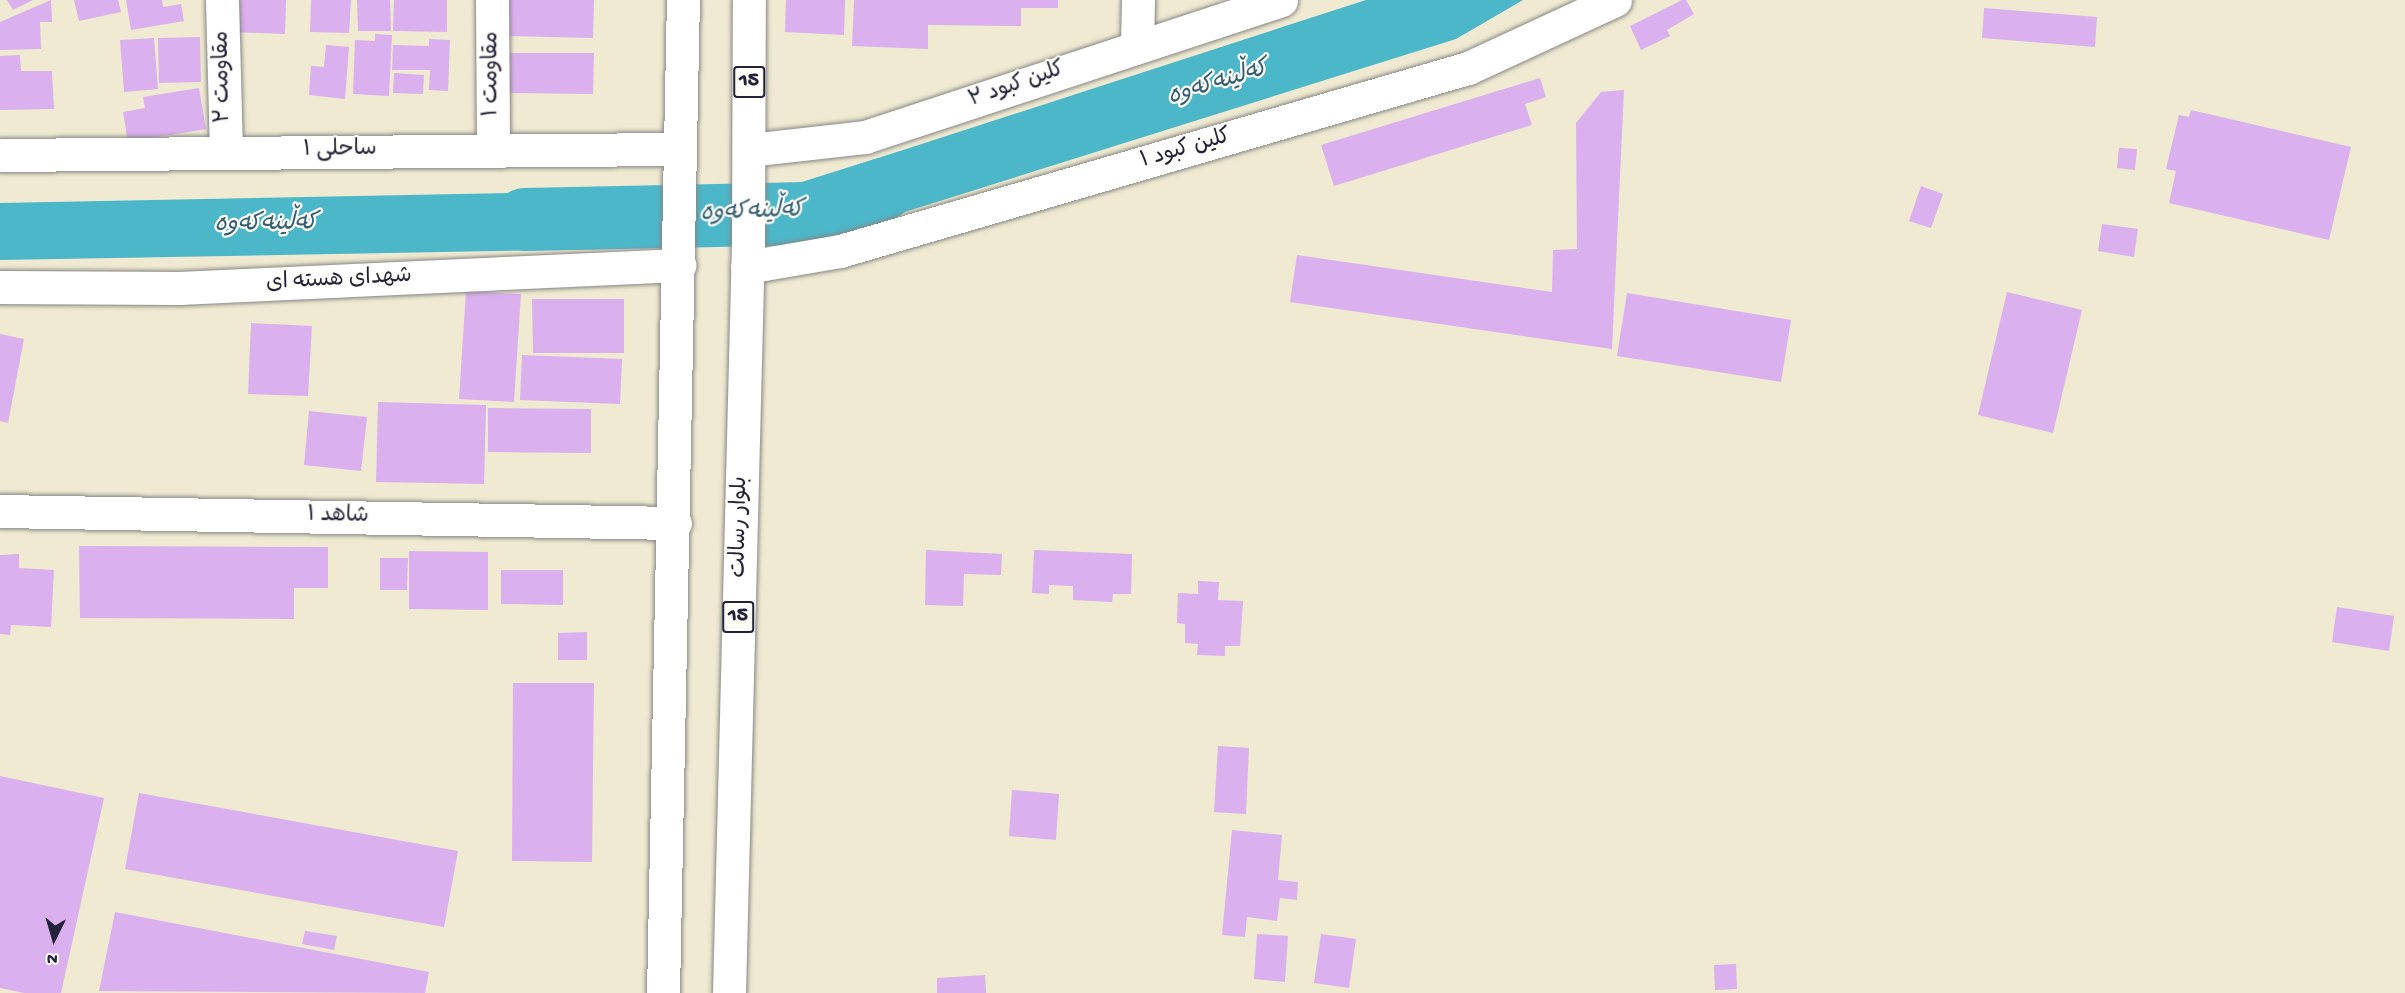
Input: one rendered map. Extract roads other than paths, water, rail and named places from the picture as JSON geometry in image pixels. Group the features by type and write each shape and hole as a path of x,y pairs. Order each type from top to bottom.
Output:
{"street":[{"name":"مقاومت ۲","path":"222,0 226,153"},
{"name":"مقاومت ۱","path":"492,0 493,149"},
{"path":"663,993 675,523 682,0"},
{"name":"15","path":"747,254 749,0"},
{"path":"1137,45 1138,0"},
{"name":"کلین کبود ۲","path":"749,158 865,137 1137,45 1281,0"},
{"name":"کلین کبود ۱","path":"747,254 840,251 1468,68 1615,0"},
{"name":"ساحلی ۱","path":"0,155 493,149 679,158"},
{"name":"شهدای هسته ای","path":"0,287 179,288 679,253"},
{"name":"بلوار رسالت","path":"729,993 747,254"},
{"name":"شاهد ۱","path":"0,511 675,523"}],"water":[{"path":"1366,0 1523,0 1456,39 825,237 799,236 798,184"},
{"path":"612,191 610,249 0,260 0,203"}],"waterway":[{"name":"کەڵینەکەوە","path":"524,219 806,213 882,189"}]}
